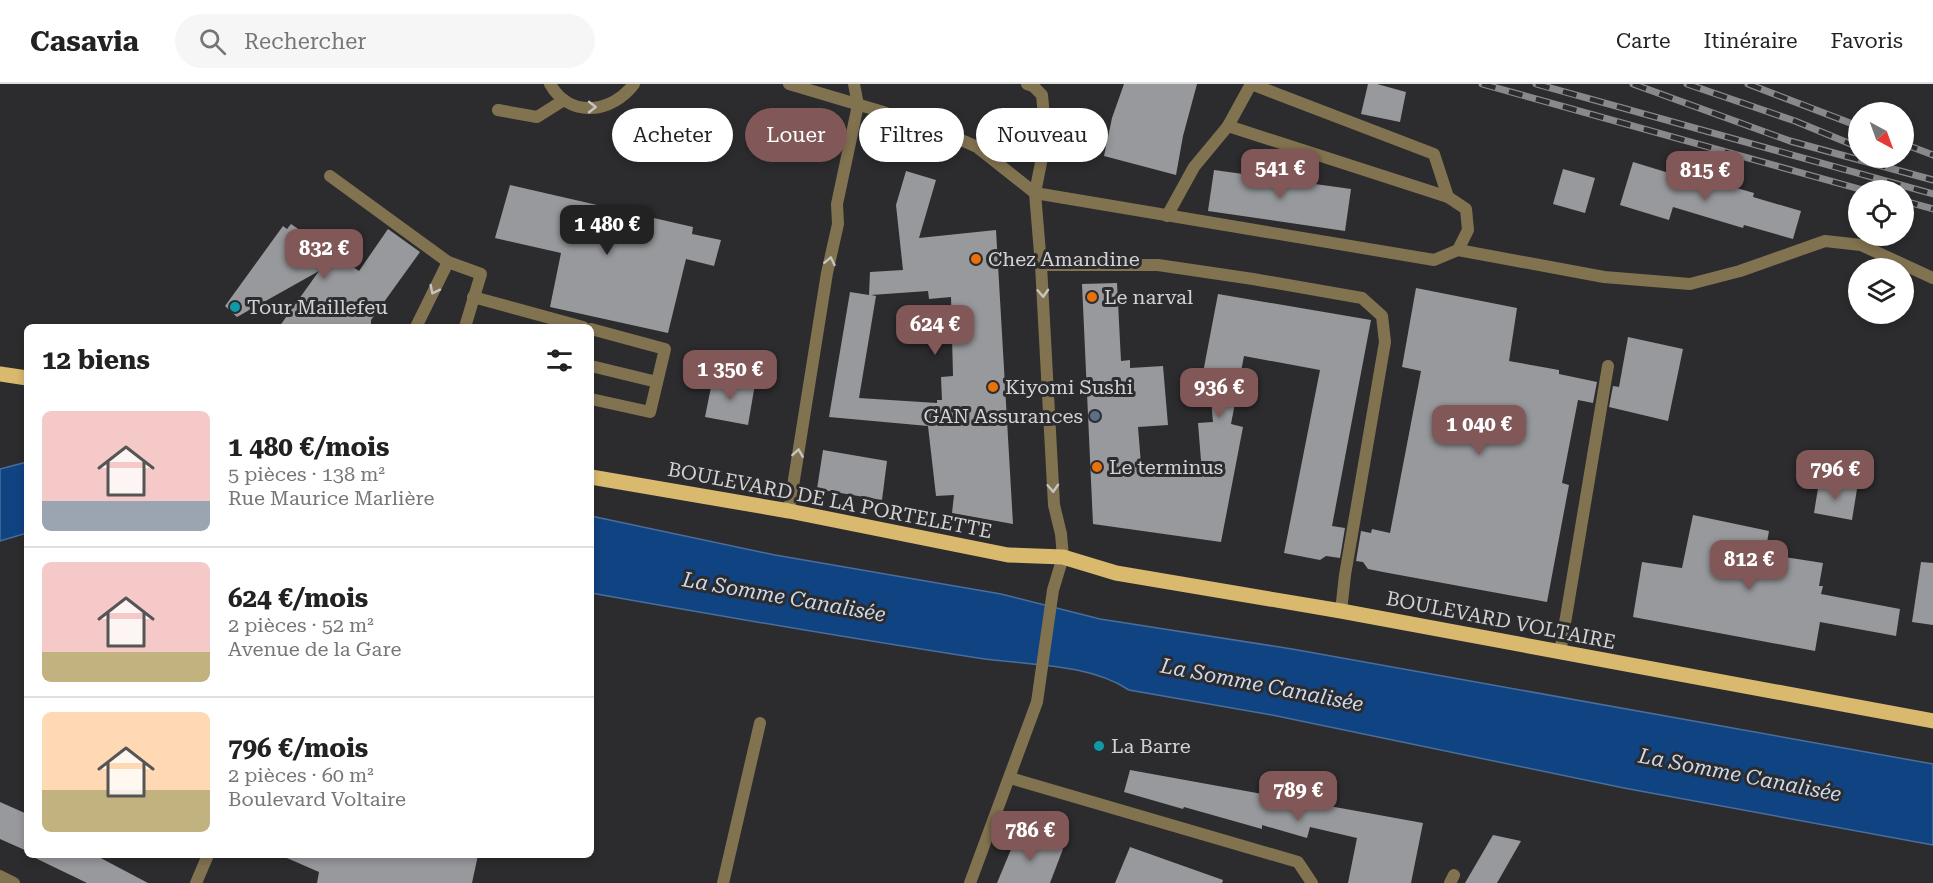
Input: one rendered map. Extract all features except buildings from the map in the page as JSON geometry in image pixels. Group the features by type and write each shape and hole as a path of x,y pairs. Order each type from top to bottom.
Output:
{"main road":[{"path":"0,374 24,378"},
{"name":"BOULEVARD DE LA PORTELETTE","path":"594,478 789,511 1008,555 1063,557"},
{"name":"BOULEVARD VOLTAIRE","path":"1063,557 1116,573 1341,610 1560,653 1933,721"}],"street":[{"path":"550,84 564,100 577,106 592,108 616,102 634,84"},
{"path":"789,84 891,114 977,147 1035,193 1167,216 1434,260 1458,250 1604,277 1690,284 1740,271 1825,241 1861,245 1933,278"},
{"path":"789,511 826,282 838,224 837,204 858,105 854,84"},
{"path":"970,883 1037,702 1053,590 1063,557 1061,534 1054,504 1035,193 1046,137 1042,94 1028,84"},
{"path":"1167,216 1194,167 1228,126 1251,84 1434,154 1448,197"},
{"path":"498,110 537,117 564,100"},
{"path":"1228,126 1448,197 1466,209 1468,230 1458,250"},
{"path":"330,177 448,262 481,274 466,324"},
{"path":"417,324 448,262"},
{"path":"1041,265 1158,265 1253,279 1362,298 1382,316 1386,342 1345,575 1341,610"},
{"path":"473,297 572,324"},
{"path":"594,330 665,349 650,412 594,400"},
{"path":"1560,653 1608,366"},
{"path":"594,367 657,382"},
{"path":"723,883 760,723"},
{"path":"1010,778 1298,862 1312,883"},
{"path":"196,883 207,858"},
{"path":"0,876 14,883"}],"water":[{"path":"24,463 24,534 0,541 0,469"},
{"name":"La Somme Canalisée","path":"594,517 775,555 1001,594 1100,619 1292,649 1933,764 1933,845 1624,788 1272,715 1129,690 1095,675 1056,666 978,658 594,594"}],"railway":[{"path":"1482,84 1848,186"},
{"path":"1536,84 1933,194"},
{"path":"1633,84 1790,141 1933,180"},
{"path":"1687,84 1795,121 1848,143"},
{"path":"1748,84 1848,122"},
{"path":"1914,148 1933,155"},
{"path":"1914,204 1933,209"}],"place":[{"name":"Chez Amandine","path":"976,259"},
{"name":"Le narval","path":"1092,297"},
{"name":"Tour Maillefeu","path":"235,307"},
{"name":"Kiyomi Sushi","path":"993,387"},
{"name":"GAN Assurances","path":"1095,416"},
{"name":"Le terminus","path":"1097,467"},
{"name":"La Barre","path":"1099,746"}]}
